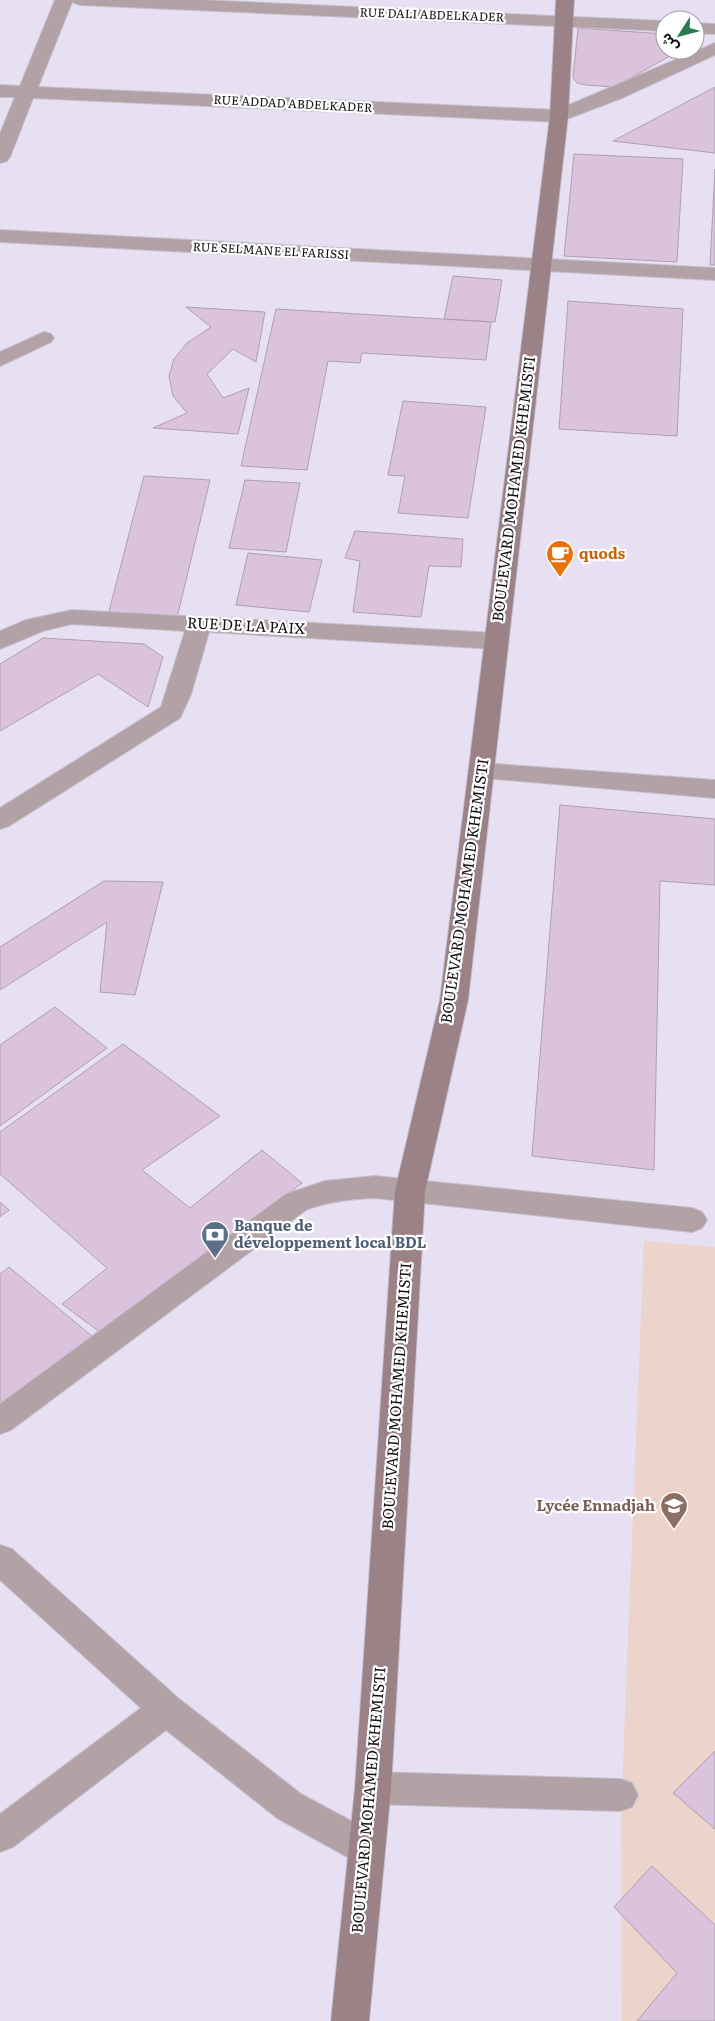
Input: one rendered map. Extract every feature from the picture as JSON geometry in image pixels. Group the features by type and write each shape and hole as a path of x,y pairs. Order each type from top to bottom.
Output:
{"main road":[{"name":"BOULEVARD MOHAMED KHEMISTI","path":"350,2021 372,1788 410,1191 454,1000 559,116 564,10"}],"street":[{"path":"0,157 64,0"},
{"name":"RUE DALI ABDELKADER","path":"80,0 564,10 655,24"},
{"path":"559,116 608,97 715,48"},
{"name":"RUE ADDAD ABDELKADER","path":"0,91 559,116"},
{"name":"RUE SELMANE EL FARISSI","path":"0,236 715,274"},
{"path":"0,360 44,338"},
{"name":"RUE DE LA PAIX","path":"0,641 19,630 41,622 72,617 496,641"},
{"path":"0,820 171,712 179,694 199,624"},
{"path":"482,771 715,788"},
{"path":"0,1421 296,1202 310,1196 349,1188 375,1187 692,1220"},
{"path":"0,1559 166,1709 290,1806 366,1848"},
{"path":"0,1835 166,1709"},
{"path":"372,1788 620,1795"}],"shaded area":[{"name":"Lycée Ennadjah","path":"644,1241 715,1247 715,2021 622,2021 621,1812"}],"building":[{"path":"578,28 655,33 655,60 663,60 614,87 586,85 577,83 573,78"},
{"path":"715,87 715,153 613,141"},
{"path":"574,154 683,159 677,262 564,256"},
{"path":"715,169 715,265 710,265"},
{"path":"453,276 502,280 495,322 444,319"},
{"path":"568,301 683,309 677,436 559,429"},
{"path":"186,307 265,312 256,362 233,349 207,374 223,398 249,388 238,434 153,428 187,413 173,396 169,376 174,359 187,343 211,327"},
{"path":"276,309 491,322 486,360 362,353 360,363 328,361 307,470 241,466"},
{"path":"403,401 486,407 468,518 398,513 405,476 388,475"},
{"path":"144,476 210,480 177,618 108,615"},
{"path":"245,480 300,483 286,552 229,548"},
{"path":"355,531 463,539 461,567 429,566 421,617 353,612 360,561 345,558"},
{"path":"248,553 322,560 309,612 236,605"},
{"path":"43,638 144,644 163,657 148,707 98,674 0,731 0,664"},
{"path":"560,805 715,819 715,885 660,881 654,1170 532,1156"},
{"path":"104,881 163,882 135,995 100,992 107,922 0,990 0,947"},
{"path":"55,1007 107,1048 0,1126 0,1045"},
{"path":"123,1044 220,1116 142,1170 190,1208 262,1150 302,1183 105,1336 62,1304 107,1268 0,1174 0,1132"},
{"path":"0,1202 9,1210 0,1217"},
{"path":"9,1267 93,1337 0,1405 0,1274"},
{"path":"715,1751 715,1829 673,1793"},
{"path":"652,1866 715,1925 715,2021 637,2021 677,1973 614,1907"}],"place":[{"name":"quods","path":"560,578"},
{"name":"Banque de développement local BDL","path":"215,1259"},
{"name":"Lycée Ennadjah","path":"674,1530"}]}
